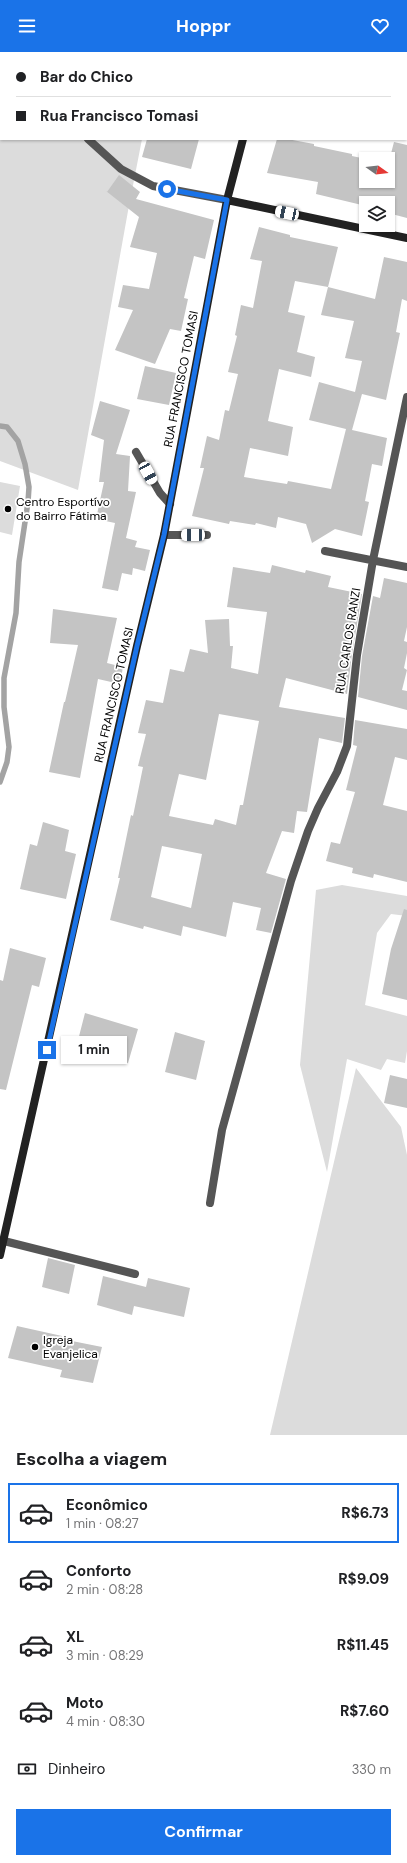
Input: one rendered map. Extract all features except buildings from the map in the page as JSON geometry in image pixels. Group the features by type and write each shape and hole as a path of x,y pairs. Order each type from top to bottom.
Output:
{"main road":[{"name":"RUA FRANCISCO TOMASI","path":"0,1255 137,646 164,535 227,200 243,140"},
{"path":"227,200 407,238"}],"street":[{"path":"89,140 121,169 153,186 227,200"},
{"name":"RUA CARLOS RANZI","path":"210,1204 222,1130 291,881 315,814 337,772 347,746 357,655 373,560 407,397"},
{"path":"136,452 160,493 170,504"},
{"path":"164,535 207,535"},
{"path":"324,551 407,567"},
{"path":"4,1241 135,1274"}],"shaded area":[{"path":"0,140 142,140 78,490 0,461"},
{"name":"Centro Esportívo do Bairro Fátima","path":"0,482 20,486 12,535 0,532"},
{"path":"342,885 407,896 407,916 391,914 377,933 365,1005 407,1016 407,1051 405,1063 387,1059 381,1070 347,1059 327,1172 300,1065 316,890"},
{"path":"356,1068 401,1127 407,1155 407,1435 270,1435"}],"waterway":[{"path":"0,426 7,427 18,441 25,464 29,487 19,562 16,613 4,678 4,707 9,747 7,762 0,782"}],"place":[{"name":"Centro Esportívo do Bairro Fátima","path":"8,509"},
{"name":"Igreja Evanjelica","path":"35,1347"}],"route":[{"path":"47,1050 137,646 164,535 227,200 167,189"}]}
